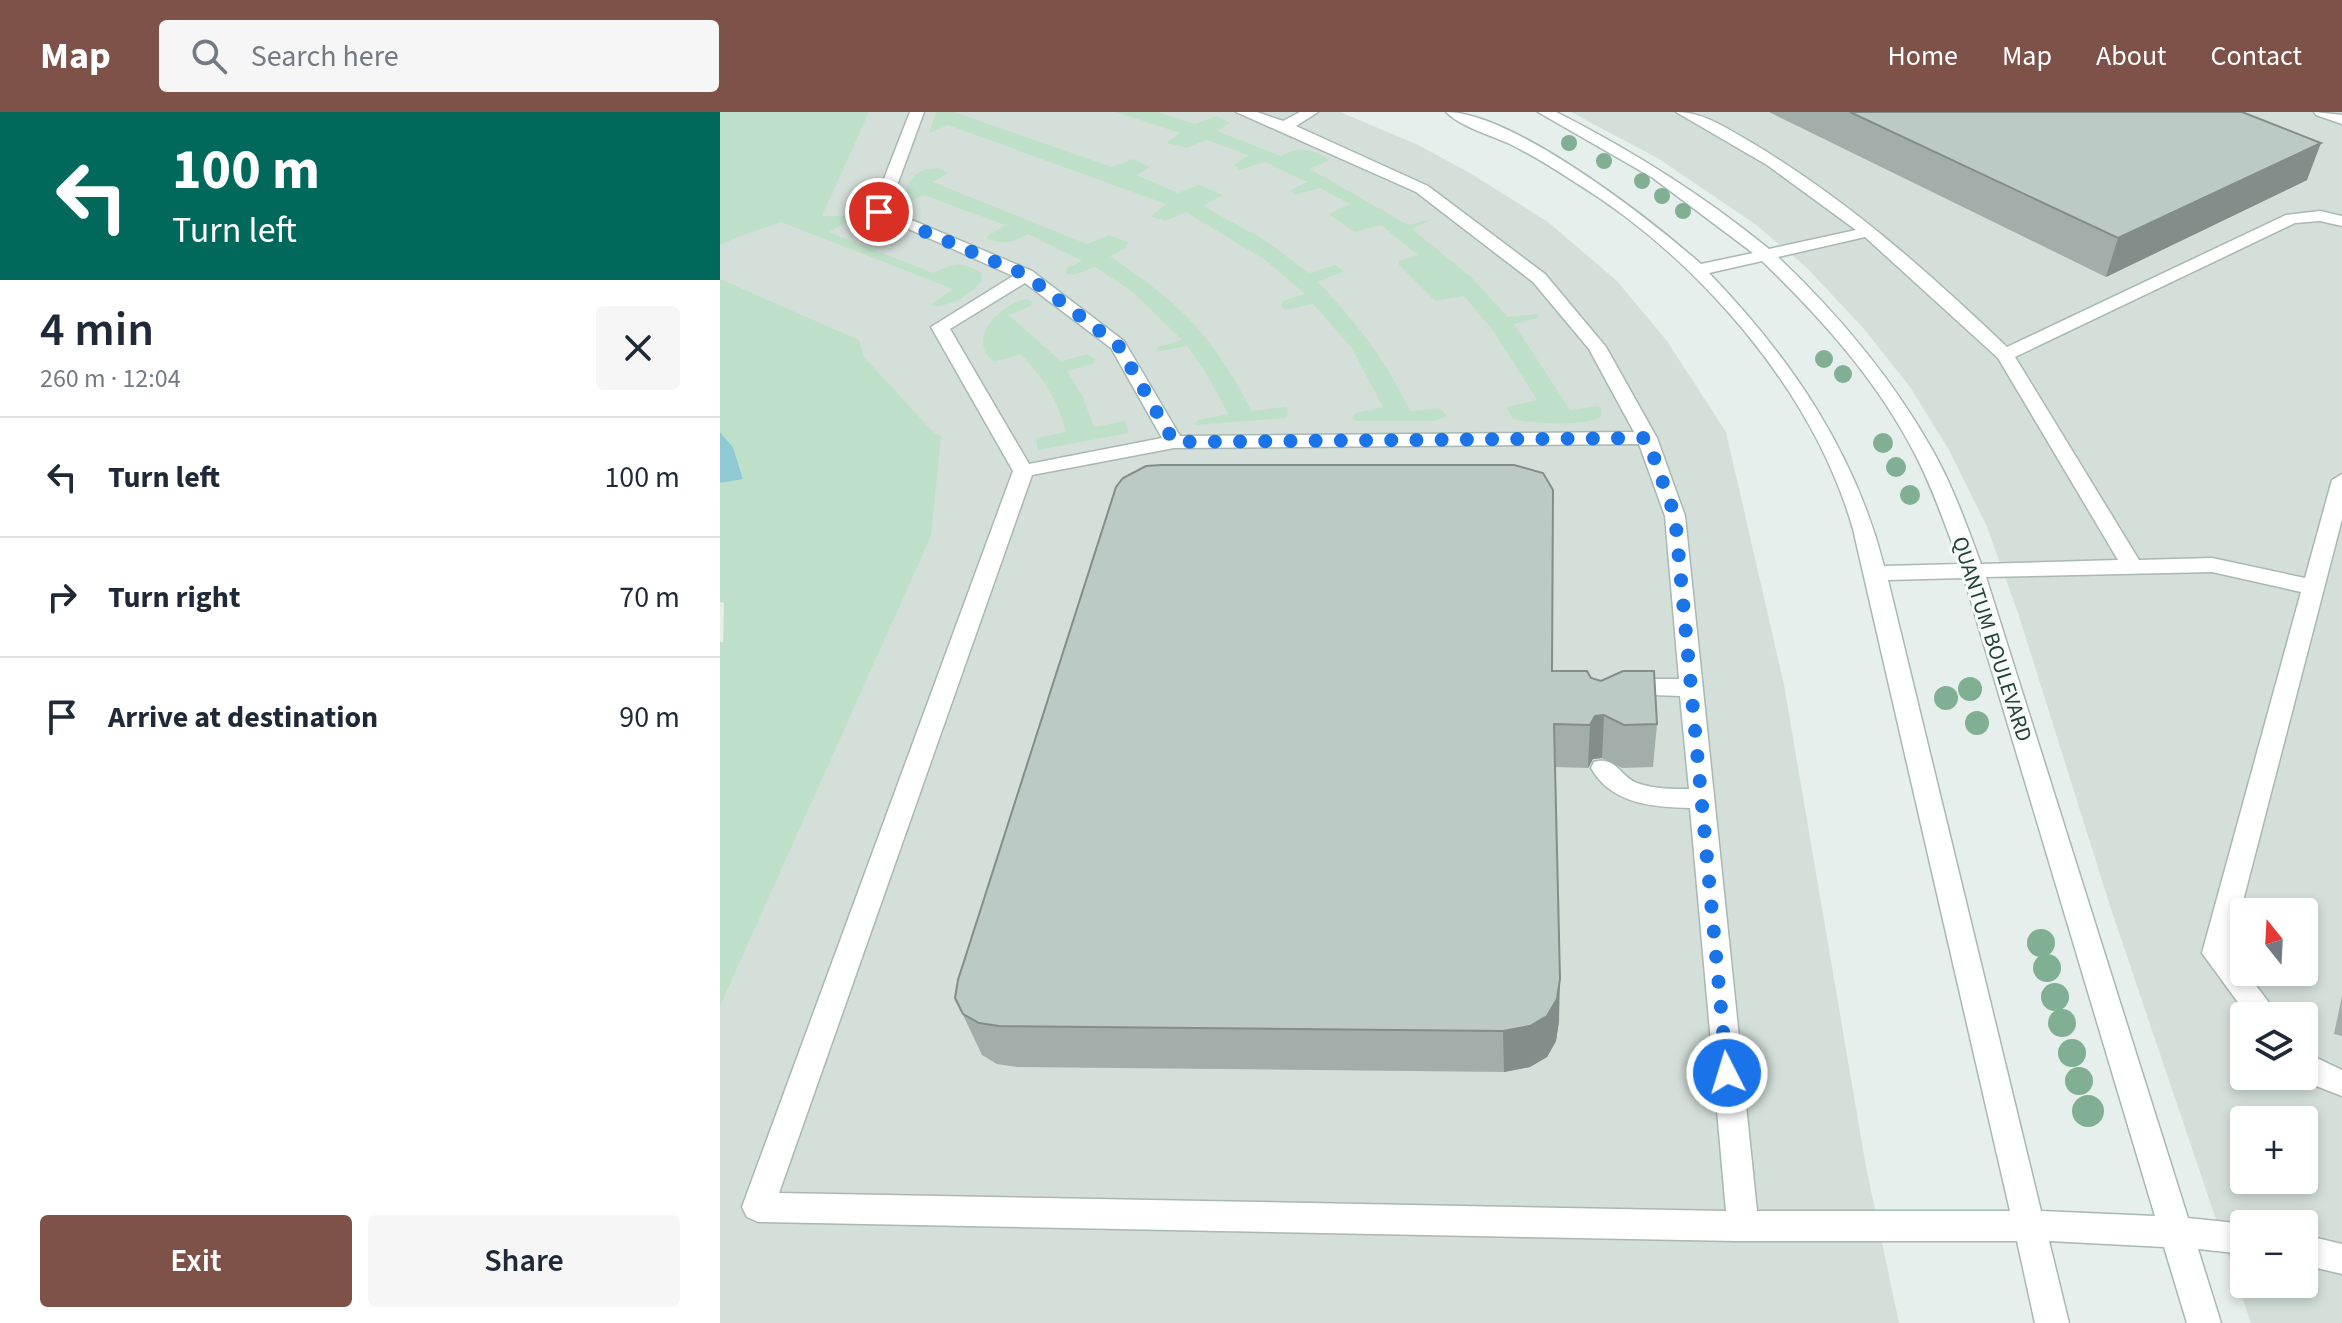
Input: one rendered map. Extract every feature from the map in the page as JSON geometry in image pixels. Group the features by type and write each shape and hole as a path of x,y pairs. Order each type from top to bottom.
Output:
{"street":[{"path":"917,112 879,212 1026,275 1118,345 1174,442"},
{"path":"1243,112 1284,126 1422,189 1539,278 1597,347 1647,438 1675,516 1743,1226"},
{"path":"1284,126 1311,112"},
{"path":"1453,112 1511,139 1594,187 1652,229 1699,270 1745,317 1806,403 1834,453 1857,506 1875,573 2052,1323"},
{"name":"QUANTUM BOULEVARD","path":"1545,112 1593,135 1678,186 1766,255 1827,315 1896,404 1942,489 1973,571 2204,1323"},
{"path":"1683,112 1735,137 1871,231 1926,277 2005,355 2116,535 2132,567"},
{"path":"2321,112 2342,120"},
{"path":"2005,355 2292,218 2320,216 2342,221"},
{"path":"1699,270 1871,231"},
{"path":"1026,275 940,327 1023,471 758,1207 1743,1226 2028,1224 2175,1230 2230,1237"},
{"path":"1023,471 1174,442 1647,438"},
{"path":"2254,1002 2216,953 2342,480"},
{"path":"1875,573 2212,565 2312,587"},
{"path":"1600,713 1621,697 1652,687 1693,688"},
{"path":"1603,768 1626,790 1661,798 1702,799"},
{"path":"2318,1074 2342,1083"},
{"path":"2318,1253 2342,1259"}],"shaded area":[{"path":"866,112 1340,112 1416,144 1470,173 1548,222 1617,281 1667,341 1726,432 1784,685 1866,1167 1899,1323 720,1323 720,899 909,491 720,290 720,243"},
{"path":"1571,112 2342,112 2342,1323 2251,1323 2243,1298 2318,1298 2318,1210 2230,1210 2230,1261 1987,527 1949,450 1910,387 1864,329 1807,268 1755,224 1659,159"}],"green space":[{"path":"720,112 869,112 822,216 846,216 852,220 829,232 933,273 952,265 963,265 982,273 981,282 951,303 930,305 953,289 781,222 720,245"},
{"path":"936,112 954,112 1112,167 1133,159 1150,167 1137,175 1178,193 1199,185 1223,195 1203,206 1263,239 1309,273 1335,265 1344,271 1318,282 1370,343 1410,411 1440,408 1447,416 1435,421 1356,421 1352,417 1356,413 1383,407 1351,347 1313,304 1285,310 1281,305 1283,301 1305,294 1265,260 1186,212 1165,221 1151,216 1166,204 948,125 929,133"},
{"path":"1116,112 1158,112 1195,124 1217,116 1230,123 1217,131 1281,156 1300,150 1323,156 1329,160 1310,169 1408,225 1432,219 1412,229 1471,277 1508,317 1538,314 1539,318 1514,324 1570,410 1597,406 1601,408 1601,416 1573,423 1513,419 1506,407 1537,400 1494,332 1464,296 1435,301 1399,265 1399,261 1418,255 1381,225 1354,232 1329,214 1350,204 1320,188 1294,195 1291,190 1307,182 1265,162 1240,170 1234,165 1249,155 1206,140 1187,148 1167,143 1180,133"},
{"path":"938,168 948,173 933,182 1087,244 1109,235 1128,242 1126,248 1110,256 1157,290 1193,323 1222,360 1252,411 1285,407 1288,409 1287,418 1195,425 1198,420 1228,414 1187,346 1156,352 1158,347 1182,340 1134,293 1095,267 1075,275 1066,274 1067,268 1082,261 1028,234 1008,242 987,239 1005,225 924,195 902,205 912,178 922,171"},
{"path":"720,279 859,340 864,357 933,432 941,436 931,536 720,1006 720,642 723,642 724,603 720,602 720,483 743,478 733,447 720,432"},
{"path":"1027,299 1032,301 1031,306 1009,315 1061,361 1088,354 1095,360 1093,364 1067,371 1082,395 1094,427 1125,421 1129,433 1038,450 1036,438 1066,432 1054,400 1021,354 994,362 986,353 983,343 990,323 997,315 1006,307"}],"water":[{"path":"720,432 733,447 743,479 720,483"}],"building":[{"path":"1850,112 2242,112 2321,143 2118,238"},
{"path":"1514,465 1543,473 1553,490 1552,671 1587,671 1591,678 1601,681 1623,671 1654,671 1657,724 1624,725 1604,715 1595,716 1590,725 1554,724 1560,979 1557,999 1547,1016 1530,1026 1503,1031 999,1026 979,1023 963,1014 955,998 958,980 1116,487 1123,478 1146,466"}],"route":[{"path":"879,212 1026,275 1118,345 1174,442 1647,438 1675,516 1727,1073"}]}
